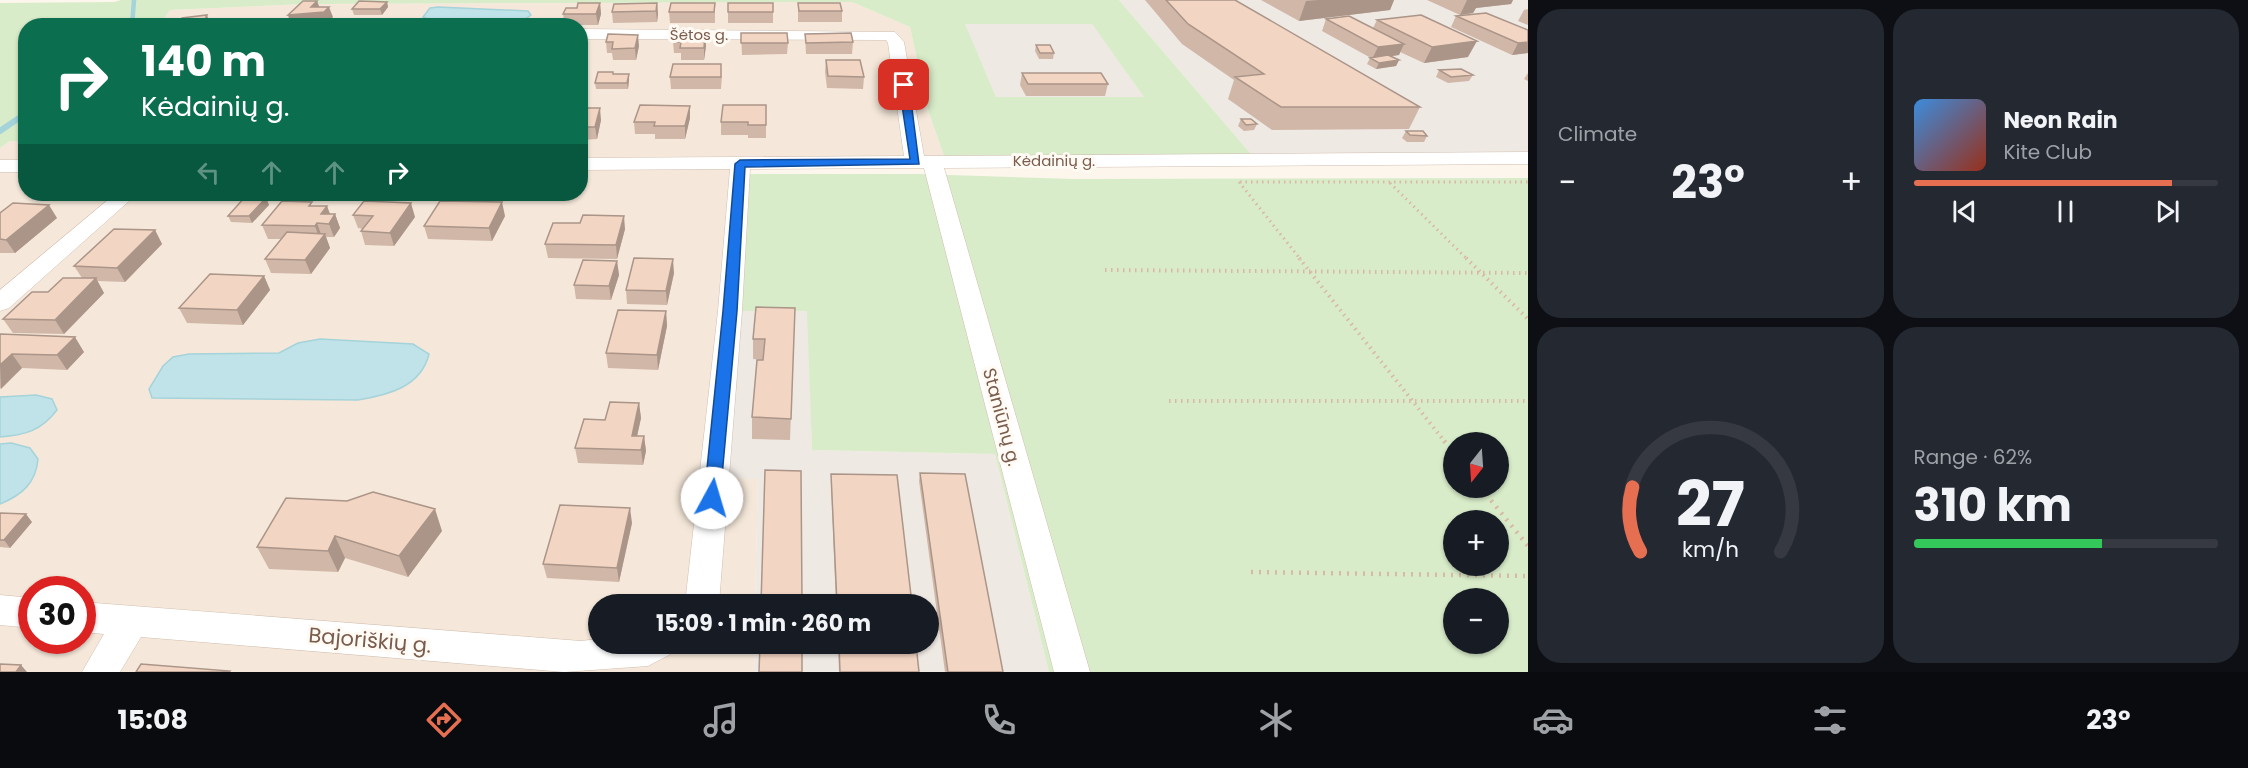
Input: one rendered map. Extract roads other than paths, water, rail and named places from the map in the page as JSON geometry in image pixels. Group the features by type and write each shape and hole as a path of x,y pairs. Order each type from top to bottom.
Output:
{"street":[{"name":"Šėtos g.","path":"588,34 890,35"},
{"name":"Staniūnų g.","path":"890,35 896,42 924,162 1072,672"},
{"name":"Kėdainių g.","path":"588,164 1528,158"},
{"path":"703,594 730,311 740,164"},
{"path":"0,166 18,166"},
{"path":"0,303 119,201"},
{"path":"0,610 18,612"},
{"name":"Bajoriškių g.","path":"96,618 581,657 610,654"},
{"path":"100,672 132,621"}],"water":[{"path":"430,8 528,11 531,15 526,18 423,17"},
{"path":"320,339 413,344 429,354 419,374 402,388 358,400 152,398 149,389 163,366 173,357 189,354 279,353 298,343"},
{"path":"36,395 52,399 57,410 45,423 32,431 0,437 0,397"},
{"path":"11,443 30,448 38,459 37,467 31,481 21,492 0,504 0,444"}],"waterway":[{"path":"133,18 134,0"},
{"path":"0,131 18,119"}]}
